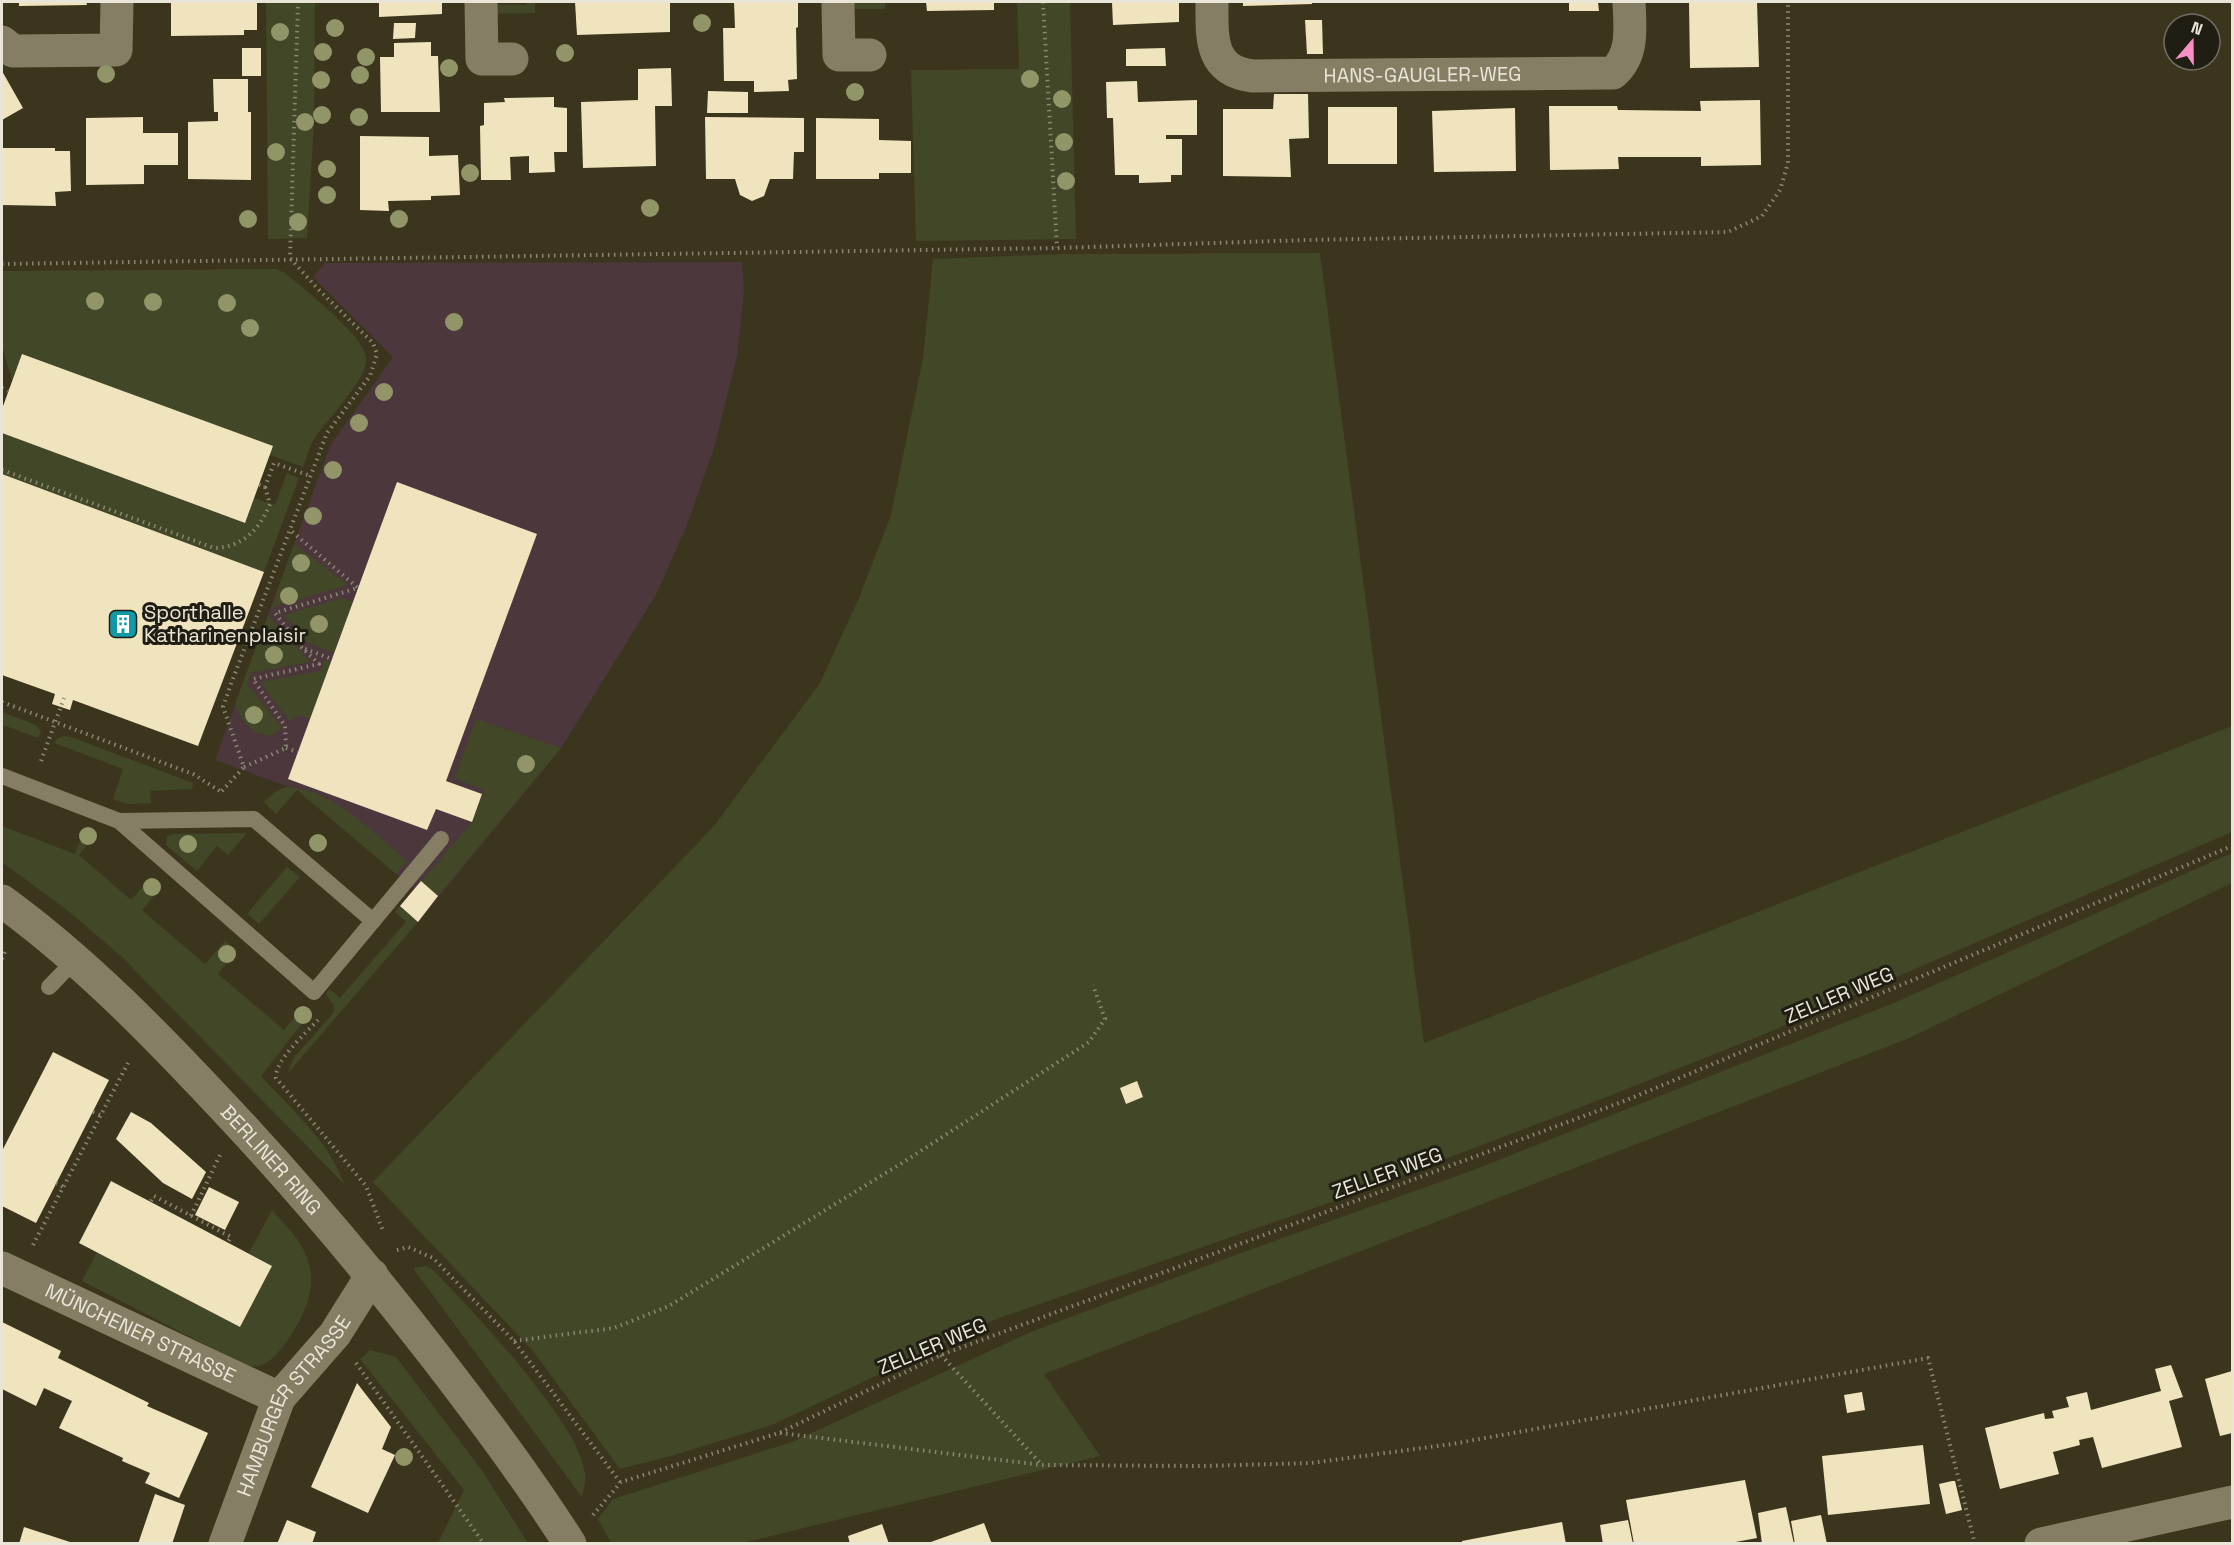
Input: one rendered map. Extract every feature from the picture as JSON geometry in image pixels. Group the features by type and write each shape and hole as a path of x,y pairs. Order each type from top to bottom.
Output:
{"street":[{"path":"2,42 13,51 116,50 117,2"},
{"path":"481,2 482,59 512,59"},
{"path":"838,2 839,55 870,55"},
{"name":"HANS-GAUGLER-WEG","path":"1212,2 1212,36 1216,52 1224,65 1239,75 1253,76 1613,73 1620,67 1628,50 1629,2"},
{"name":"BERLINER RING","path":"2,901 76,959 190,1071 267,1154 381,1263 570,1544"},
{"name":"HAMBURGER STRASSE","path":"225,1544 279,1398 335,1335 381,1263"},
{"name":"MÜNCHENER STRASSE","path":"9,1272 279,1398"},
{"path":"2041,1544 2232,1502"}],"lane":[{"path":"2,776 119,821 314,992 441,839"},
{"path":"119,821 254,819 373,921"},
{"path":"49,987 76,959"}],"path":[{"path":"244,767 223,707 327,433 370,376 377,354 373,343 290,258 298,2"},
{"path":"1042,2 1058,248"},
{"path":"2,264 1058,248 1307,240 1728,232 1762,216 1780,190 1788,163 1788,2"},
{"path":"2,388 8,391"},
{"path":"2,470 214,549 228,548 238,544 259,525 270,504 265,487 274,462 310,476"},
{"path":"259,485 265,487"},
{"path":"286,748 285,726 253,679 319,664 302,648 275,613 358,588 290,530"},
{"path":"302,648 332,659"},
{"path":"31,788 64,698"},
{"path":"2,702 193,774"},
{"path":"222,792 244,767 286,748 298,752"},
{"name":"ZELLER WEG","path":"621,1482 779,1433 941,1355 1627,1100 2232,846"},
{"path":"2,959 5,951"},
{"path":"514,1341 614,1328 669,1306 892,1169 1089,1042 1105,1019 1093,985"},
{"path":"314,992 322,1000 324,1011 279,1063 275,1072 276,1078 366,1186 381,1263 408,1247 433,1258 514,1341 621,1482 591,1517"},
{"path":"9,1272 63,1187 131,1058"},
{"path":"93,1112 100,1115"},
{"path":"191,1216 222,1152"},
{"path":"56,1183 63,1187"},
{"path":"151,1201 154,1196 231,1237 228,1242"},
{"path":"335,1335 484,1544"},
{"path":"941,1355 1042,1465"},
{"path":"779,1433 1042,1465 1204,1466 1311,1463 1452,1444 1928,1358 1975,1544"}],"shaded area":[{"path":"742,262 744,291 737,356 714,448 687,525 656,595 561,748 418,922 400,906 414,889 297,790 215,760 330,446 393,357 313,277 325,263"}],"green space":[{"path":"266,2 315,2 314,123 307,238 268,239"},
{"path":"526,2 535,2 535,13 481,14 481,4 526,5"},
{"path":"838,2 885,2 885,9 838,9"},
{"path":"1017,2 1070,2 1076,239 916,241 911,70 1019,69"},
{"path":"1320,253 1424,1043 2232,726 2232,832 1755,1038 1561,1115 1343,1198 994,1320 772,1425 620,1469 533,1351 373,1182 714,826 820,683 859,598 891,515 923,358 933,259 1064,254"},
{"path":"276,269 285,273 318,300 343,324 362,346 366,356 366,365 361,375 346,399 313,441 303,467 270,455 12,381 2,345 2,271"},
{"path":"2,433 244,523 254,498 275,505 287,473 299,478 264,572 2,474"},
{"path":"294,544 348,585 271,608"},
{"path":"343,598 353,602 334,653 306,642 284,615"},
{"path":"268,615 310,662 251,673 247,684 282,728 267,735 253,731 242,719 235,704"},
{"path":"325,660 331,662 310,719 298,715 290,722 260,682 320,671"},
{"path":"2,712 37,726 41,732 38,738 3,725 2,727"},
{"path":"476,719 561,748 438,896 421,881 472,822 484,790 454,778"},
{"path":"64,736 193,783 192,789 150,791 151,803 128,804 113,799 123,769 54,743 58,738"},
{"path":"286,787 303,789 336,803 407,861 396,874 297,790 276,814 264,802 275,792"},
{"path":"2,826 75,854 86,826 98,832 79,855 131,900 151,877 162,886 142,910 205,964 225,941 237,950 218,974 284,1030 304,1006 311,1012 261,1076 319,1140 338,1169 344,1184 121,956 67,910 2,862"},
{"path":"247,833 228,855 217,846 197,871 166,845 167,836 173,834"},
{"path":"2232,853 2232,883 1907,1039 1044,1374 1100,1456 742,1543 611,1543 598,1519 613,1499 792,1442 1031,1332 1238,1254 1471,1171 1896,1002"},
{"path":"287,867 300,877 259,924 247,914"},
{"path":"400,906 418,922 288,1073 293,1059 334,1012 333,1004 326,994 329,989 340,998 406,922 395,912"},
{"path":"272,1210 295,1236 304,1251 310,1268 311,1284 305,1308 296,1328 274,1357 259,1366 249,1366 239,1362 82,1281 97,1252 240,1327 272,1266 249,1253"},
{"path":"426,1266 447,1284 503,1345 562,1422 579,1452 585,1474 582,1497 413,1268"},
{"path":"370,1350 396,1357 481,1469 528,1543 438,1543 464,1490 360,1359"}],"building":[{"path":"19,2 86,2 87,5 19,6"},
{"path":"171,2 257,2 257,30 244,30 244,35 171,36"},
{"path":"379,2 442,2 442,14 379,17"},
{"path":"575,2 670,2 670,32 577,35"},
{"path":"734,2 798,2 797,79 788,80 789,91 754,92 754,81 724,81 723,28 735,28"},
{"path":"926,2 994,2 994,10 927,11"},
{"path":"1112,2 1179,2 1179,22 1113,25"},
{"path":"1243,2 1312,2 1312,4 1243,6"},
{"path":"1569,2 1598,2 1599,11 1569,11"},
{"path":"1689,2 1757,2 1759,67 1690,68"},
{"path":"1305,20 1322,20 1323,54 1307,54"},
{"path":"394,23 416,23 415,38 393,39"},
{"path":"431,42 431,56 438,56 440,112 381,112 380,57 394,57 394,43"},
{"path":"242,48 261,48 261,76 242,76"},
{"path":"1165,48 1166,66 1126,66 1126,49"},
{"path":"671,68 672,106 655,106 656,166 583,168 581,102 638,100 638,69"},
{"path":"2,71 23,108 2,120"},
{"path":"213,79 248,79 248,112 251,112 251,180 188,179 188,122 218,121 218,112 214,112"},
{"path":"1137,81 1138,102 1197,100 1197,135 1166,135 1166,139 1182,139 1182,175 1171,175 1171,182 1139,183 1139,175 1115,175 1113,118 1107,118 1106,82"},
{"path":"708,91 748,92 748,113 707,113"},
{"path":"1274,94 1308,94 1309,138 1289,139 1291,177 1223,176 1223,109 1273,109"},
{"path":"554,97 554,107 567,108 567,152 554,152 555,172 529,173 529,156 510,157 511,180 481,180 480,126 484,125 484,103 505,102 504,98"},
{"path":"1760,100 1761,165 1701,166 1701,157 1618,157 1619,169 1550,170 1549,106 1617,106 1618,110 1701,111 1700,101"},
{"path":"1328,107 1397,107 1397,164 1328,164"},
{"path":"1515,108 1516,171 1434,172 1432,111"},
{"path":"143,117 143,133 178,133 178,165 144,165 144,184 86,185 86,118"},
{"path":"705,117 804,118 804,152 794,152 793,179 770,179 764,196 752,201 740,195 735,179 706,179"},
{"path":"816,118 879,119 879,140 911,141 911,173 879,173 879,179 816,179"},
{"path":"360,136 429,137 429,156 458,155 460,195 431,196 431,200 388,201 389,211 360,210"},
{"path":"2,148 55,148 55,151 70,151 71,191 55,192 56,206 2,205"},
{"path":"22,354 273,446 245,523 2,433 2,409"},
{"name":"Sporthalle Katharinenplaisir","path":"2,474 264,572 198,746 73,700 70,710 52,704 55,694 2,675"},
{"path":"397,482 537,534 446,781 482,794 472,822 436,809 427,830 288,779"},
{"path":"421,881 438,896 418,922 400,906"},
{"path":"53,1052 109,1080 36,1223 2,1206 2,1151"},
{"path":"1137,1081 1143,1097 1126,1104 1120,1088"},
{"path":"131,1112 151,1123 206,1172 192,1199 163,1183 116,1139"},
{"path":"111,1181 272,1266 240,1327 79,1243"},
{"path":"209,1187 239,1202 225,1230 195,1215"},
{"path":"2,1322 61,1351 58,1358 149,1403 147,1406 208,1433 179,1498 145,1483 150,1473 59,1428 72,1401 44,1388 36,1406 2,1389"},
{"path":"2171,1365 2183,1397 2169,1401 2182,1447 2102,1468 2093,1437 2079,1440 2080,1445 2053,1452 2059,1474 2000,1489 1985,1428 2044,1413 2045,1419 2054,1418 2052,1411 2069,1407 2066,1397 2087,1392 2091,1410 2161,1391 2155,1369"},
{"path":"2232,1371 2232,1433 2220,1436 2205,1379"},
{"path":"357,1383 391,1427 382,1449 395,1455 368,1513 311,1487"},
{"path":"1862,1392 1865,1410 1847,1413 1844,1395"},
{"path":"1923,1445 1930,1504 1828,1515 1822,1456"},
{"path":"1745,1480 1757,1538 1725,1544 1634,1544 1626,1500"},
{"path":"1955,1481 1962,1510 1946,1514 1939,1484"},
{"path":"155,1494 185,1505 172,1544 138,1544"},
{"path":"1786,1507 1794,1544 1762,1544 1758,1513"},
{"path":"1821,1515 1827,1544 1795,1544 1791,1521"},
{"path":"287,1520 316,1532 312,1544 277,1544"},
{"path":"1628,1520 1633,1544 1603,1544 1600,1525"},
{"path":"1562,1522 1566,1544 1462,1544 1462,1541"},
{"path":"984,1523 992,1544 928,1544 928,1543"},
{"path":"882,1524 889,1544 850,1544 848,1536"},
{"path":"24,1527 73,1543 73,1544 19,1544"}],"place":[{"name":"Sporthalle Katharinenplaisir","path":"123,624"}]}
